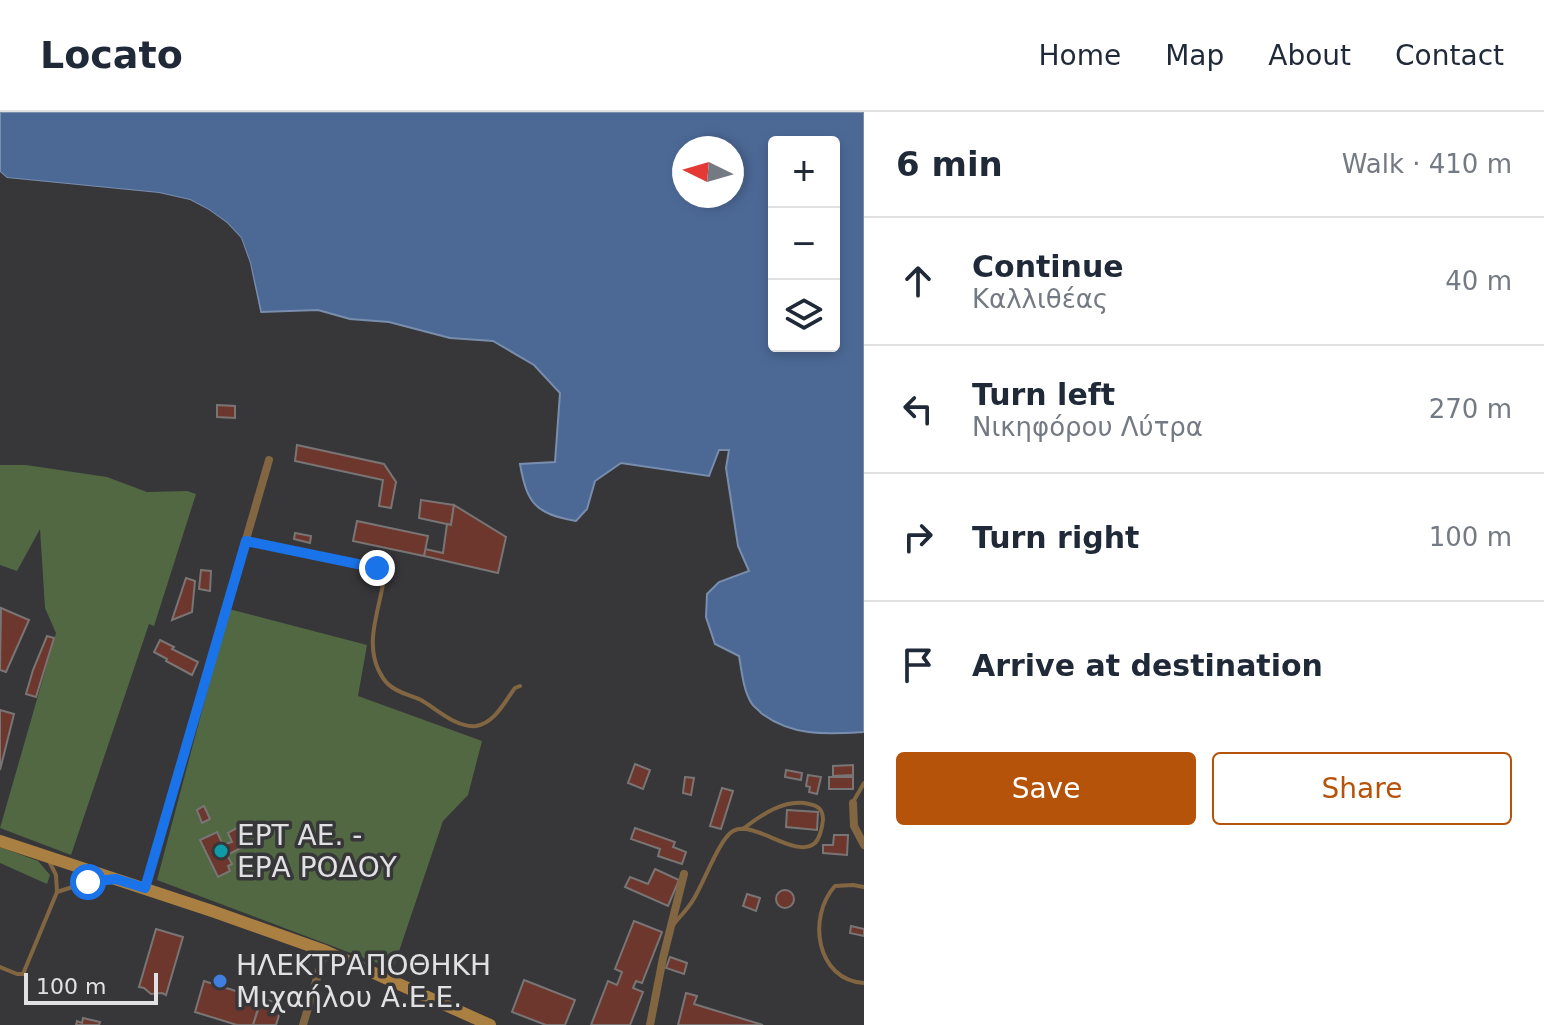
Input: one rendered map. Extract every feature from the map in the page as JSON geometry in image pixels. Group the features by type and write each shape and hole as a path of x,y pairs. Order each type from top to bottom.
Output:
{"main road":[{"path":"0,841 325,951 490,1025"}],"street":[{"path":"145,888 269,460"},
{"path":"853,803 854,826 864,845"},
{"path":"650,1025 684,874"},
{"path":"303,1025 325,951"}],"lane":[{"path":"246,541 377,568 384,578 372,636 372,652 387,684 404,694 463,724 476,726 498,713 515,688 520,686"},
{"path":"853,803 864,783"},
{"path":"670,929 693,901 724,840 733,831 743,829 793,802 817,806 822,810 820,835 805,847 743,829"},
{"path":"0,967 23,974 57,892 56,875 46,856"},
{"path":"57,892 88,882 116,879"},
{"path":"864,887 835,886 828,893 819,938 824,957 837,972 853,982 864,983"}],"green space":[{"path":"0,465 26,465 107,477 147,492 187,491 196,494 154,626 149,624 71,855 0,828 56,633 45,608 40,529 17,571 0,565"},
{"path":"229,609 367,645 358,696 482,741 468,795 443,821 393,969 157,880"},
{"path":"0,847 38,861 50,875 47,884 0,863"}],"water":[{"path":"0,112 864,112 864,732 811,732 773,721 749,699 739,656 715,644 706,617 707,594 719,582 749,571 738,546 726,468 729,450 719,450 709,476 621,463 595,481 587,509 576,521 551,515 530,498 520,464 555,462 560,393 534,365 493,341 450,338 389,322 350,319 318,310 261,312 241,238 209,210 190,200 159,193 7,178 0,172"}],"pier":[{"path":"0,172 7,178 159,193 190,200 209,210 241,238 250,263 261,316 257,313 238,240 207,213 189,204 159,197 6,182 0,178"}],"building":[{"path":"217,405 235,406 235,418 217,417"},
{"path":"297,445 384,464 396,482 391,508 379,506 383,480 295,461"},
{"path":"421,500 454,505 451,525 419,518"},
{"path":"454,505 506,537 498,573 424,556 425,549 443,553 447,524 451,525"},
{"path":"357,521 428,536 424,556 353,541"},
{"path":"295,533 311,536 310,543 294,539"},
{"path":"201,570 211,571 210,591 199,589"},
{"path":"186,578 195,581 192,612 172,620"},
{"path":"1,608 29,620 6,672 0,670"},
{"path":"47,636 54,638 36,697 26,694"},
{"path":"160,640 198,662 192,675 154,652"},
{"path":"0,710 14,714 0,770"},
{"path":"635,764 650,770 643,789 628,783"},
{"path":"853,765 853,775 833,776 833,766"},
{"path":"786,770 802,773 801,780 785,777"},
{"path":"808,775 821,777 817,794 809,792 810,787 806,786"},
{"path":"685,777 694,778 691,795 683,793"},
{"path":"829,777 853,777 853,789 829,789"},
{"path":"722,788 733,791 721,829 710,826"},
{"path":"204,806 210,819 202,823 197,810"},
{"path":"787,810 818,812 817,830 786,827"},
{"name":"ΕΡΤ ΑΕ. - ΕΡΑ ΡΟΔΟΥ","path":"237,828 245,846 227,855 232,864 228,866 230,871 218,877 200,840 217,832 223,845 232,842 228,833"},
{"path":"635,828 675,842 673,847 686,852 682,864 658,856 660,849 631,839"},
{"path":"834,835 848,835 847,855 823,853 823,845 833,845"},
{"path":"655,869 679,880 668,906 625,887 630,877 648,884"},
{"path":"785,890 792,892 792,906 785,908 778,906 776,899 778,892"},
{"path":"747,894 760,898 756,911 743,906"},
{"path":"634,921 662,932 642,983 636,981 633,988 643,992 630,1025 591,1025 608,981 617,985 622,972 615,969"},
{"path":"851,926 864,929 864,936 850,933"},
{"path":"156,929 183,937 166,995 151,994 139,987"},
{"path":"670,957 687,963 684,974 666,968"},
{"path":"524,980 575,1000 565,1025 546,1025 512,1012"},
{"path":"204,981 261,999 253,1025 237,1025 195,1012"},
{"path":"686,993 697,996 694,1004 763,1025 678,1025"},
{"path":"262,998 282,1005 276,1025 253,1025"},
{"path":"83,1018 100,1022 99,1025 76,1025 77,1021 82,1023"}],"place":[{"name":"ΕΡΤ ΑΕ. - ΕΡΑ ΡΟΔΟΥ","path":"221,851"},
{"name":"ΗΛΕΚΤΡΑΠΟΘΗΚΗ Μιχαήλου Α.Ε.Ε.","path":"220,981"}],"route":[{"path":"88,882 116,879 145,888 246,541 377,568"}]}
